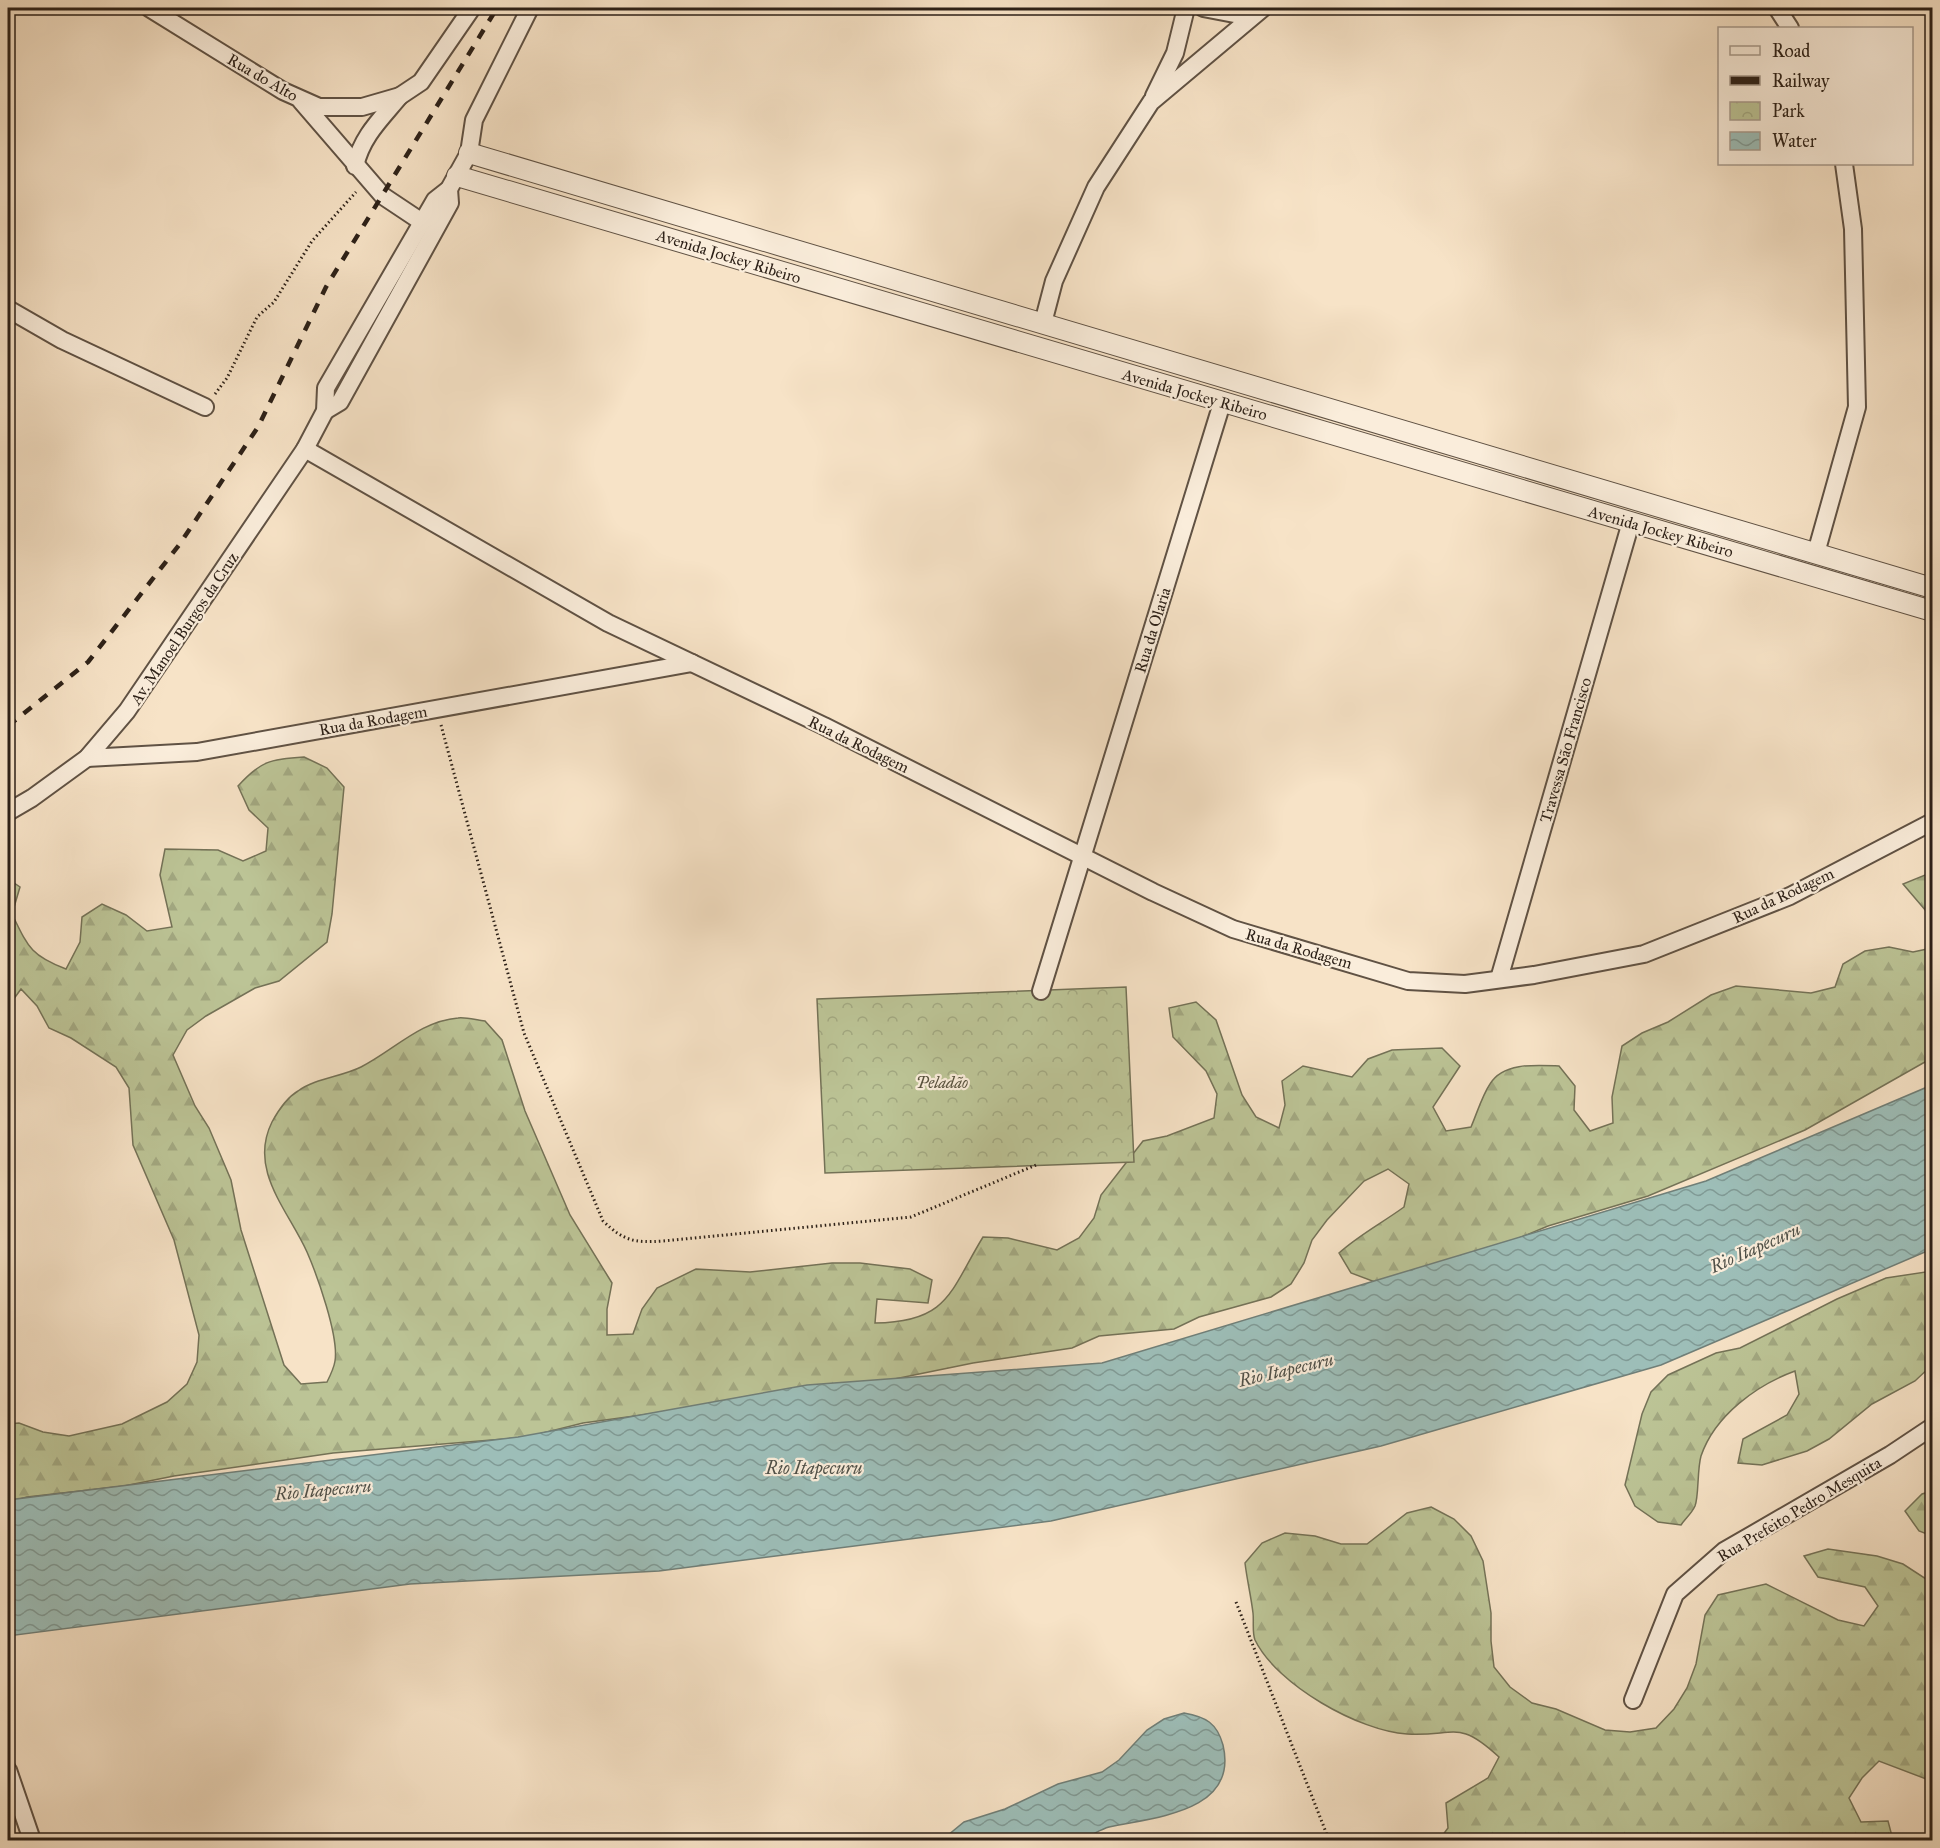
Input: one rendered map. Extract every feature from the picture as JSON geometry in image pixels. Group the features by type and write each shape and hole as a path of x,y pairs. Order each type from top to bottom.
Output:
{"street":[{"name":"Rua do Alto","path":"149,8 283,91 319,107 362,106 400,96 421,82 472,8"},
{"path":"325,411 326,388 435,200 453,182 469,153 474,120 530,8"},
{"path":"1043,323 1054,281 1096,187 1151,102 1175,53 1186,8"},
{"path":"1203,8 1257,12"},
{"path":"1777,8 1789,27"},
{"path":"1151,102 1257,12"},
{"path":"355,166 359,148 369,130 400,96"},
{"path":"299,98 341,144 355,166 383,196 422,222"},
{"name":"Avenida Jockey Ribeiro","path":"469,153 1932,588"},
{"path":"1816,553 1857,407 1853,230 1844,165"},
{"path":"325,411 340,402 450,203 453,182"},
{"name":"Avenida Jockey Ribeiro","path":"453,182 1222,403 1932,611"},
{"path":"8,309 62,340 205,407"},
{"name":"Rua da Olaria","path":"1041,991 1222,403"},
{"name":"Av. Manoel Burgos da Cruz","path":"8,812 32,798 87,758 127,711 305,449 325,411"},
{"name":"Rua da Rodagem","path":"305,449 608,623 1233,929 1408,981 1465,984 1644,954 1790,896 1932,822"},
{"name":"Travessa São Francisco","path":"1499,979 1631,522"},
{"name":"Rua da Rodagem","path":"87,758 196,752 692,663"},
{"name":"Rua Prefeito Pedro Mesquita","path":"1633,1700 1676,1594 1724,1551 1890,1455 1932,1427"},
{"path":"8,1770 32,1840"}],"path":[{"path":"205,407 227,378 256,317 274,302 312,241 368,179"},
{"path":"437,709 524,1033 603,1221 617,1234 635,1243 911,1217 1036,1165"},
{"path":"1236,1602 1329,1840"}],"green space":[{"path":"304,757 327,768 344,787 332,914 327,942 279,981 255,988 206,1016 187,1030 173,1055 195,1106 209,1128 231,1180 241,1230 284,1365 301,1384 327,1382 334,1364 334,1337 321,1290 307,1252 273,1189 268,1173 265,1157 266,1140 272,1122 286,1101 305,1087 361,1067 419,1031 444,1020 461,1018 485,1021 502,1040 525,1111 570,1215 612,1283 607,1309 607,1335 633,1334 642,1309 657,1288 696,1269 750,1272 832,1263 860,1263 910,1269 932,1280 928,1303 877,1299 875,1323 900,1321 918,1317 933,1310 944,1300 954,1288 983,1237 1008,1238 1057,1250 1079,1238 1094,1218 1101,1195 1143,1141 1167,1136 1214,1118 1217,1094 1206,1071 1173,1037 1169,1008 1196,1002 1216,1020 1242,1095 1256,1117 1279,1128 1285,1105 1282,1081 1303,1066 1352,1077 1368,1059 1392,1050 1442,1048 1460,1066 1433,1107 1446,1131 1471,1127 1484,1094 1496,1077 1503,1072 1521,1066 1541,1065 1559,1066 1575,1086 1574,1110 1590,1131 1613,1123 1612,1097 1622,1046 1642,1033 1668,1022 1711,995 1736,986 1811,993 1835,987 1843,964 1865,951 1889,947 1913,952 1932,948 1932,1058 1805,1130 1648,1196 1548,1226 1500,1246 1375,1282 1351,1273 1339,1253 1404,1207 1409,1184 1388,1169 1364,1181 1327,1220 1312,1240 1304,1263 1291,1284 1271,1297 1199,1317 1174,1329 1099,1336 1072,1348 973,1363 870,1384 583,1423 527,1437 333,1453 174,1476 124,1486 27,1497 8,1502 8,1424 19,1423 43,1432 69,1436 122,1424 167,1402 187,1384 197,1362 199,1335 174,1240 133,1145 129,1088 116,1067 71,1038 49,1028 37,1006 21,989 8,1007 8,879 20,887 12,914 22,935 38,955 66,969 80,942 82,917 102,904 126,915 147,931 172,927 160,875 165,849 218,850 243,861 266,851 268,828 249,810 238,786 260,766 274,760"},
{"path":"1925,875 1932,880 1932,918 1903,884"},
{"name":"Peladão","path":"1126,987 1134,1162 825,1173 817,999"},
{"path":"1932,1271 1932,1365 1915,1381 1872,1404 1829,1439 1807,1451 1762,1465 1738,1463 1743,1439 1787,1415 1799,1394 1795,1371 1781,1377 1766,1384 1739,1403 1716,1427 1701,1456 1695,1506 1681,1525 1658,1522 1635,1506 1625,1485 1642,1414 1651,1392 1668,1375 1716,1353 1740,1348 1837,1299 1886,1278"},
{"path":"1932,1491 1932,1536 1919,1531 1905,1511 1922,1494"},
{"path":"1431,1507 1454,1519 1471,1536 1483,1561 1491,1613 1494,1667 1510,1687 1532,1703 1556,1709 1605,1730 1630,1732 1656,1728 1674,1709 1687,1688 1696,1664 1705,1615 1718,1595 1766,1584 1838,1620 1864,1626 1878,1606 1865,1587 1818,1577 1804,1556 1828,1549 1877,1556 1903,1564 1926,1579 1932,1580 1932,1775 1926,1779 1879,1761 1862,1778 1849,1798 1861,1822 1888,1821 1893,1840 1439,1840 1448,1828 1446,1803 1488,1778 1499,1757 1474,1737 1464,1733 1407,1734 1366,1724 1321,1703 1300,1689 1266,1657 1255,1640 1245,1563 1262,1543 1285,1533 1315,1536 1341,1544 1367,1544 1407,1513"}],"water":[{"name":"Rio Itapecuru","path":"1932,1085 1932,1249 1661,1365 1381,1446 1051,1521 659,1571 410,1584 8,1636 8,1500 518,1437 807,1385 1102,1363 1706,1181"},
{"path":"1184,1713 1204,1719 1214,1726 1223,1745 1224,1768 1218,1785 1206,1798 1188,1808 1169,1815 1109,1827 1076,1840 942,1840 964,1822 1005,1809 1058,1784 1102,1772 1119,1760 1147,1730 1164,1719"}],"railway":[{"path":"8,726 88,662 179,545 258,427 326,287 497,8"}]}
